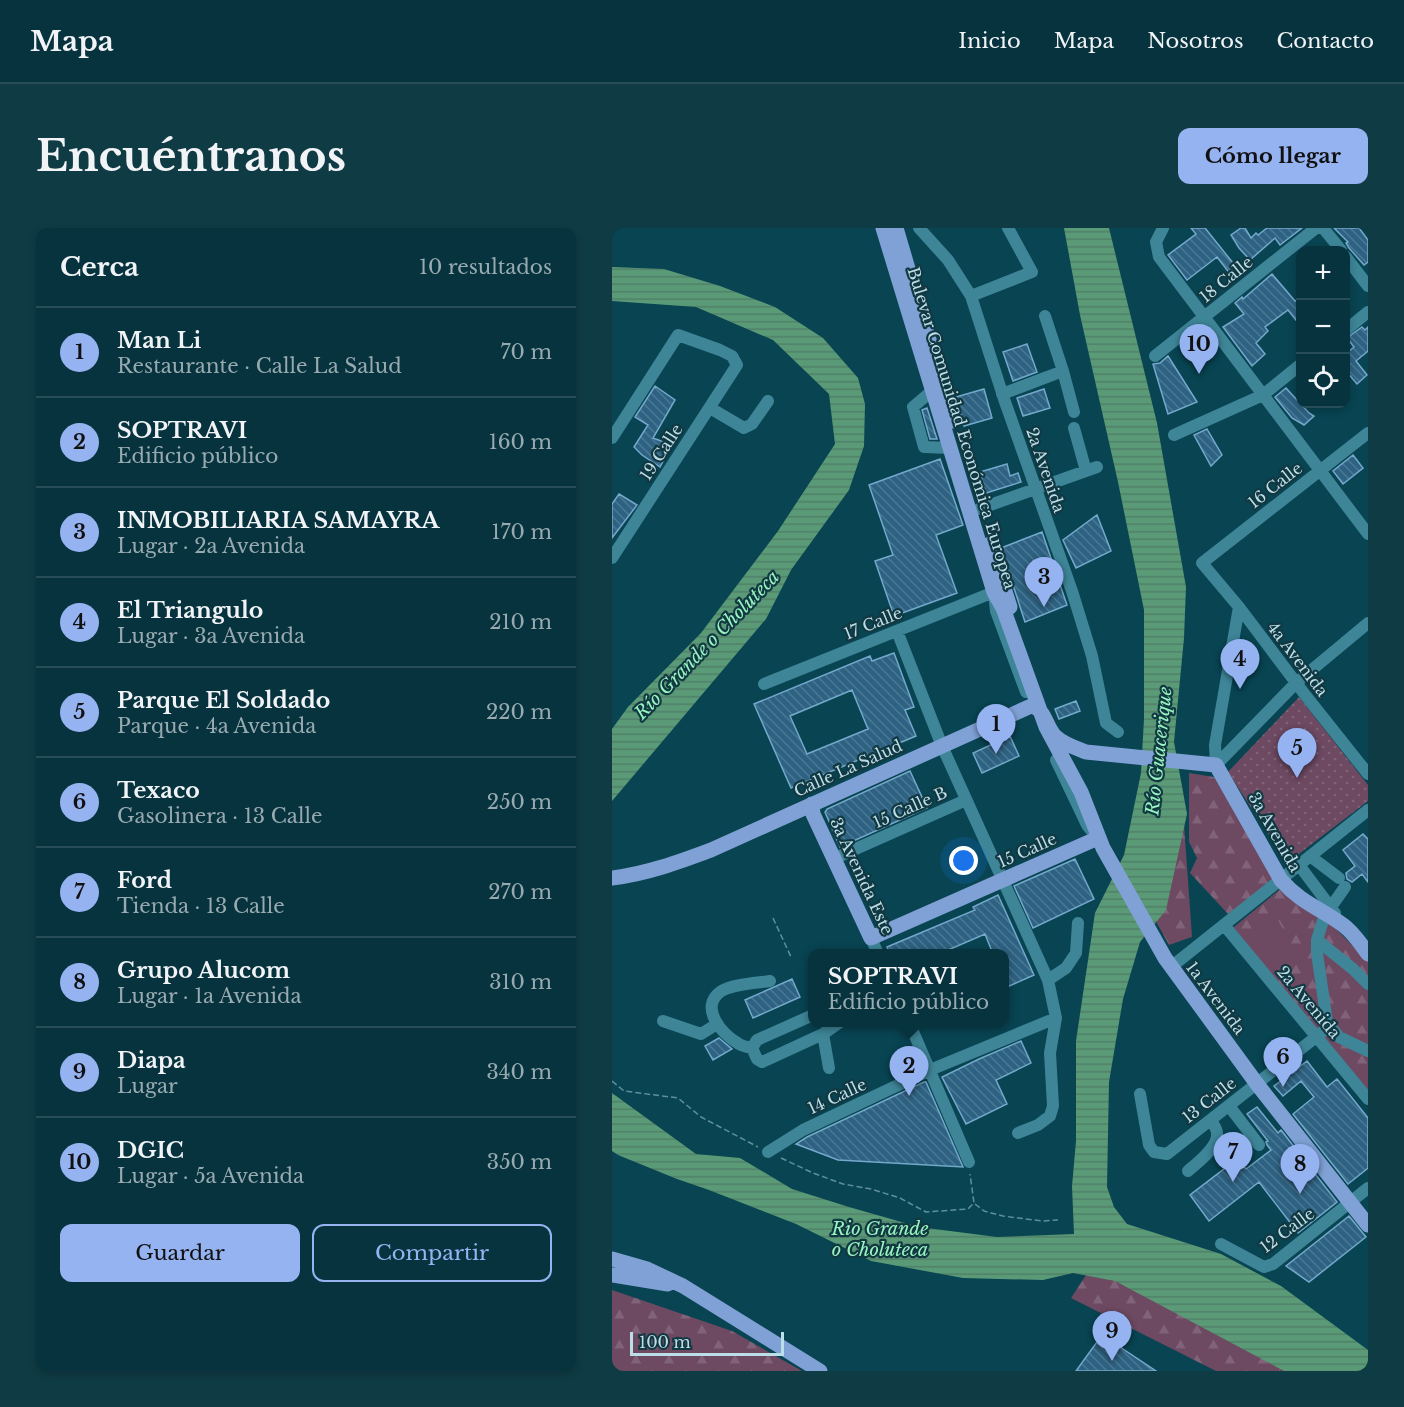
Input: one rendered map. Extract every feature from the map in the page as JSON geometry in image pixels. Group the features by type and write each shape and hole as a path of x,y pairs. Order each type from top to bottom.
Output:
{"main road":[{"name":"Bulevar Comunidad Económica Europea","path":"883,228 994,592"},
{"name":"Bulevar Comunidad Económica Europea","path":"896,228 979,509 1038,690 1060,735 1071,746"},
{"name":"1a Avenida","path":"994,592 1003,608 1046,727 1074,778 1094,823 1100,843 1168,962 1257,1084 1368,1225"},
{"path":"1031,706 1041,710 1052,733 1057,738 1086,752 1208,764"},
{"name":"Calle La Salud","path":"612,879 645,872 711,850 810,809 1031,706"},
{"name":"3a Avenida","path":"1208,764 1281,880 1292,893 1328,910 1345,926 1368,954"},
{"name":"3a Avenida Este","path":"810,809 871,938"},
{"name":"15 Calle","path":"871,938 1002,881 1100,843"},
{"path":"614,1268 644,1281 683,1286"},
{"path":"614,1268 647,1269 683,1286 820,1371"}],"street":[{"name":"2a Avenida","path":"920,228 948,260 970,296 1072,591 1092,656 1106,723 1118,732"},
{"path":"970,296 1032,272 1008,228"},
{"path":"1163,228 1156,242 1159,257 1368,534"},
{"name":"18 Calle","path":"1155,356 1316,228"},
{"path":"1323,228 1338,246"},
{"path":"1350,262 1368,286"},
{"path":"1350,327 1368,312"},
{"path":"1045,316 1064,371 1074,412"},
{"name":"19 Calle","path":"612,438 678,335 720,350 732,356 738,364 612,558"},
{"path":"1174,435 1263,395 1296,368"},
{"path":"1002,394 1064,371"},
{"path":"933,390 913,407 924,447 950,448"},
{"path":"710,408 744,428 752,424 768,401"},
{"path":"979,509 1091,469 1074,428"},
{"name":"16 Calle","path":"1202,563 1368,433"},
{"name":"4a Avenida","path":"1202,563 1239,607 1368,774"},
{"name":"17 Calle","path":"764,684 994,592"},
{"name":"Bulevar Comunidad Económica Europea","path":"994,592 996,611 1031,706"},
{"path":"1208,764 1215,745 1239,607"},
{"path":"1208,764 1296,683 1368,622"},
{"path":"897,631 942,746 1048,980 1056,1018 1050,1053 1053,1106 1050,1116 1038,1125 1018,1133"},
{"name":"1a Avenida","path":"1031,706 1087,825 1100,843"},
{"name":"15 Calle B","path":"833,859 966,800"},
{"path":"1168,962 1224,926 1368,810"},
{"path":"1310,856 1342,883"},
{"path":"1299,865 1328,910"},
{"path":"1312,882 1342,883"},
{"path":"1342,883 1328,910 1317,940 1326,1017 1339,1037 1368,1051"},
{"path":"1048,980 1066,968 1076,952 1078,923"},
{"name":"2a Avenida","path":"1224,926 1368,1099"},
{"name":"3a Avenida Este","path":"871,938 876,949"},
{"path":"1317,940 1368,984"},
{"path":"752,1048 740,1045 717,1024 710,1010 712,1002 720,992 729,988 770,981"},
{"path":"752,1048 757,1040 808,1017"},
{"name":"14 Calle","path":"768,1152 803,1130 930,1070 1056,1018"},
{"path":"663,1021 701,1034 717,1024"},
{"name":"13 Calle","path":"1140,1094 1149,1145 1154,1152 1167,1155 1330,1026"},
{"path":"752,1048 757,1059 762,1062 834,1027"},
{"path":"911,1027 969,1162"},
{"path":"823,1034 829,1068"},
{"path":"1229,1106 1259,1145"},
{"path":"1188,1171 1217,1141 1217,1132 1211,1120"},
{"name":"12 Calle","path":"1221,1244 1264,1267 1273,1264 1368,1188"}],"path":[{"path":"774,918 791,957"},
{"path":"612,1081 624,1091 678,1098 701,1117 813,1173 843,1184 871,1189 900,1198 926,1212 968,1209 974,1203"},
{"path":"969,1162 974,1203 984,1211 1042,1221 1058,1220"}],"green space":[{"path":"1299,697 1368,785 1368,801 1287,863 1228,772"},
{"path":"1189,773 1214,777 1275,879 1228,914 1190,873 1197,858 1189,842"},
{"path":"1181,782 1192,937 1169,945 1147,905 1169,793"},
{"path":"1289,882 1368,961 1368,1090 1229,931"},
{"path":"1276,917 1301,961 1279,977 1248,934"},
{"path":"1092,1266 1285,1371 1216,1371 1071,1298"},
{"path":"612,1290 732,1331 802,1371 612,1371"}],"water":[{"path":"1064,228 1109,228 1157,423 1186,587 1184,638 1174,742 1187,814 1166,910 1140,942 1123,999 1109,1082 1107,1187 1114,1207 1127,1224 1221,1254 1281,1286 1368,1350 1368,1371 1284,1371 1115,1281 1073,1273 1043,1280 963,1278 871,1261 796,1224 677,1179 612,1151 612,1093 696,1154 740,1158 792,1189 849,1207 919,1227 997,1237 1074,1234 1072,1186 1076,1141 1076,1041 1095,913 1124,855 1141,773 1144,719 1144,610 1080,315"},
{"name":"Río Grande o Choluteca","path":"612,267 664,269 720,286 775,307 823,338 858,378 865,404 864,446 849,490 791,570 766,619 612,801 612,729 628,707 701,633 778,531 835,444 829,394 773,340 696,307 612,301"}],"building":[{"path":"1191,228 1205,228 1241,273 1234,279 1217,257 1187,280 1168,255 1196,234"},
{"path":"1245,228 1251,238 1267,228 1302,228 1280,245 1275,238 1250,260 1231,235"},
{"path":"1334,228 1359,228 1368,240 1368,262 1364,265 1348,246 1346,243 1348,242"},
{"path":"1272,274 1296,301 1296,320 1288,310 1265,327 1268,331 1256,343 1265,354 1252,366 1223,327 1244,314 1235,303 1242,297 1243,299"},
{"path":"1362,327 1365,330 1368,327 1368,351 1356,361 1367,375 1357,384 1350,376 1350,350 1354,347 1350,342 1350,336"},
{"path":"1027,344 1037,372 1013,381 1003,352"},
{"path":"1168,356 1197,402 1168,414 1153,364 1160,363"},
{"path":"655,386 675,400 653,438 672,445 660,467 634,447 648,425 635,417"},
{"path":"1286,388 1296,399 1296,408 1304,408 1314,416 1304,425 1292,418 1275,397"},
{"path":"984,389 992,418 964,426 956,397"},
{"path":"1044,389 1050,408 1023,416 1017,398"},
{"path":"927,408 937,439 930,439 922,410"},
{"path":"1207,429 1222,455 1211,466 1194,435"},
{"path":"1353,455 1363,468 1343,484 1333,471"},
{"path":"940,459 963,525 936,535 957,593 894,616 875,561 893,555 869,485"},
{"path":"1007,464 1010,476 1018,473 1021,482 986,493 980,472"},
{"path":"619,494 637,505 612,538 612,504"},
{"path":"1097,515 1111,551 1076,568 1063,540"},
{"path":"1042,532 1067,605 1025,622 1001,548"},
{"path":"894,653 914,707 905,710 916,736 791,788 754,704 870,656 872,661","holes":["852,690 868,729 807,754 790,716"]},
{"path":"1076,701 1080,711 1059,719 1055,709"},
{"path":"1010,736 1019,756 982,773 973,753"},
{"path":"910,771 927,808 840,847 825,812 827,809"},
{"path":"1363,834 1368,839 1368,882 1362,874 1352,882 1347,879 1346,873 1355,866 1343,850"},
{"path":"1075,859 1094,899 1033,928 1014,886"},
{"path":"998,895 1034,975 1009,986 1009,949 991,949 985,934 950,949 888,949 887,947 975,910 973,907"},
{"path":"792,979 800,997 753,1018 745,1000"},
{"path":"719,1038 732,1049 713,1060 705,1046"},
{"path":"1021,1041 1031,1063 996,1080 1007,1104 966,1124 942,1077"},
{"path":"1307,1061 1327,1087 1337,1079 1368,1118 1368,1168 1348,1184 1293,1114 1314,1097 1301,1081 1283,1096 1274,1086"},
{"path":"926,1082 963,1167 838,1160 796,1144 807,1137"},
{"path":"1257,1107 1278,1133 1281,1130 1337,1202 1298,1233 1259,1182 1209,1221 1190,1195 1229,1165 1219,1152 1224,1141 1246,1169 1271,1150 1266,1142 1268,1141 1247,1114"},
{"path":"1349,1216 1366,1237 1309,1282 1286,1266"},
{"path":"1102,1335 1156,1371 1076,1371"}],"place":[{"name":"DGIC","path":"1199,374"},
{"name":"INMOBILIARIA SAMAYRA","path":"1044,607"},
{"name":"El Triangulo","path":"1240,689"},
{"name":"Man Li","path":"996,754"},
{"name":"Parque El Soldado","path":"1297,778"},
{"name":"Texaco","path":"1283,1087"},
{"name":"SOPTRAVI","path":"909,1096"},
{"name":"Ford","path":"1233,1182"},
{"name":"Grupo Alucom","path":"1300,1194"},
{"name":"Diapa","path":"1112,1361"}],"water label":[{"name":"Río Guacerique","path":"1159,751"},
{"name":"Rio Grande o Choluteca","path":"880,1239"}]}
